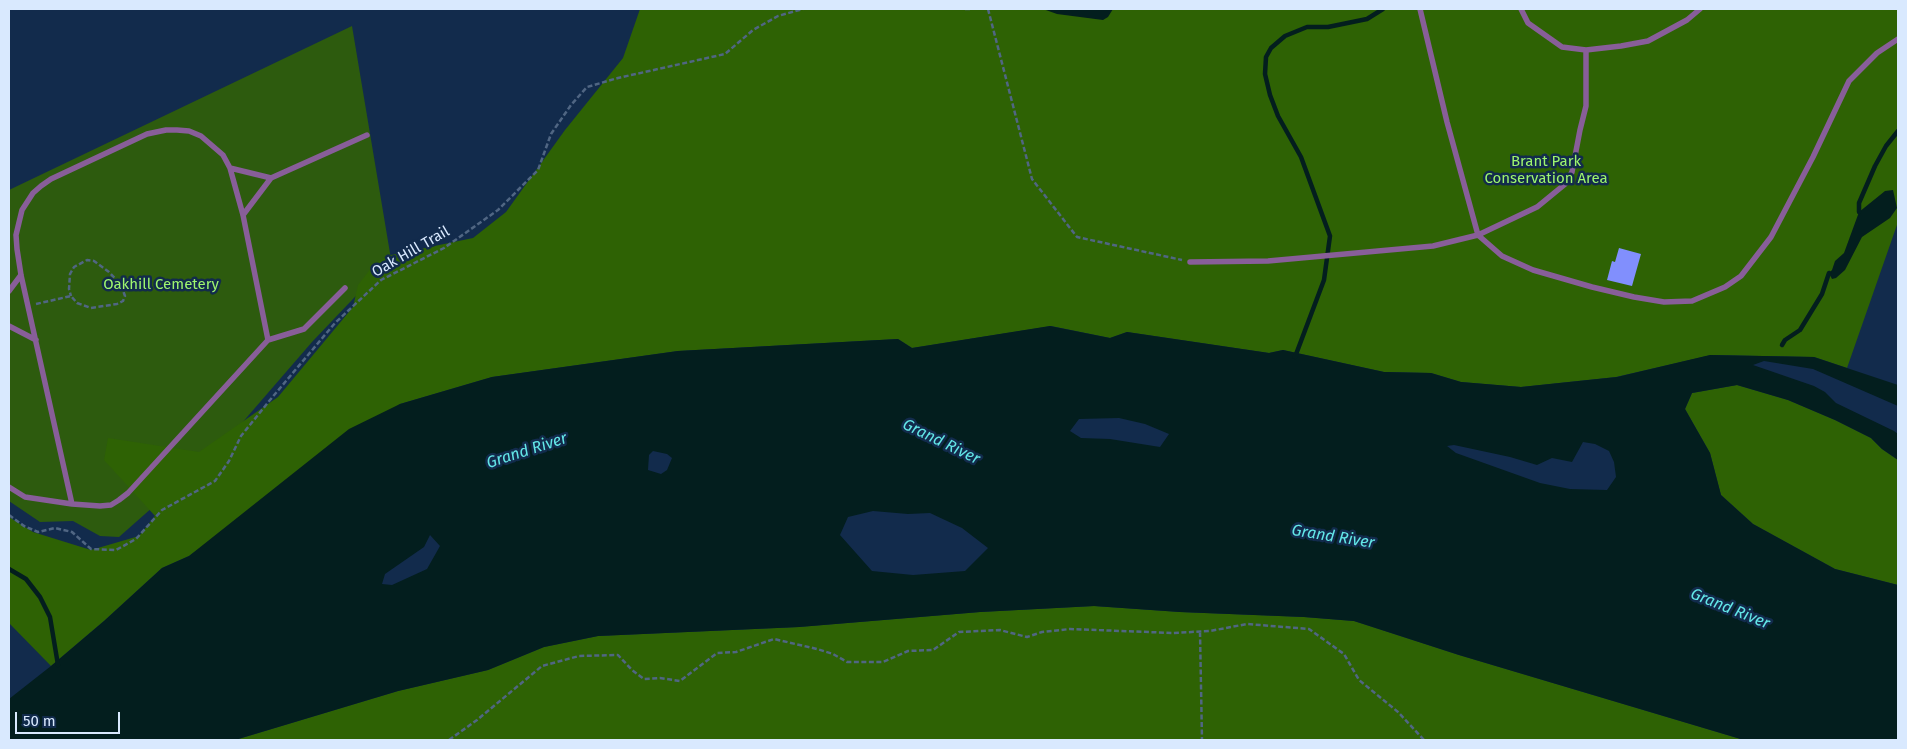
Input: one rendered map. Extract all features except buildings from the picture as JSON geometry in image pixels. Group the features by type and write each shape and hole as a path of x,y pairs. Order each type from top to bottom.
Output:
{"lane":[{"path":"1421,9 1447,122 1478,235 1502,256 1534,270 1634,298 1664,302 1692,301 1741,276 1771,237 1850,81 1877,53 1898,39"},
{"path":"1521,9 1528,23 1562,47 1586,50 1621,46 1648,40 1687,20 1700,9"},
{"path":"1190,262 1268,261 1433,246 1478,235 1537,207 1553,195 1572,172 1586,106 1586,50"},
{"path":"72,504 21,275 16,235 22,210 33,193 51,179 134,139 166,130 189,131 201,136 223,155 230,168 243,215 268,340"},
{"path":"243,215 271,178 367,135"},
{"path":"230,168 271,178"},
{"path":"9,291 21,275"},
{"path":"9,487 25,497 72,504 111,505 119,500 268,340 304,329 345,288"},
{"path":"9,326 36,340"}],"path":[{"name":"Oak Hill Trail","path":"9,516 24,526 38,532 55,528 72,532 91,549 116,550 136,539 162,510 215,481 229,461 241,436 270,400 335,323 381,280 444,248 498,210 538,170 551,134 571,105 587,87 618,78 725,54 753,30 778,16 803,9"},
{"path":"965,9 972,9"},
{"path":"988,9 1032,179 1077,237 1190,262"},
{"path":"87,260 94,261 109,272 121,285 125,296 124,301 117,304 91,308 78,303 71,296 69,290 70,274 74,267 87,260"},
{"path":"28,306 71,296"},
{"path":"449,740 477,720 542,666 579,656 618,655 632,670 644,679 660,678 680,681 717,653 736,652 774,639 833,654 847,662 883,662 908,651 933,650 959,632 1000,630 1027,637 1042,632 1070,629 1173,633 1200,632 1247,624 1309,629 1344,654 1359,680 1398,712 1424,740"},
{"path":"1200,632 1202,740"}],"green space":[{"name":"Brant Park Conservation Area","path":"640,9 1898,9 1898,222 1847,368 1814,357 1711,355 1616,377 1521,387 1461,382 1431,373 1384,372 1283,350 1269,353 1127,332 1110,338 1051,326 912,348 898,339 678,351 492,377 400,404 189,556 162,568 51,666 9,623 9,517 33,532 91,550 139,536 155,516 104,460 108,438 199,452 278,397 353,307 358,285 375,263 391,255 473,238 506,212 565,130 623,58"},
{"name":"Oakhill Cemetery","path":"352,26 391,259 312,342 235,431 196,469 119,537 100,536 73,521 40,522 9,501 9,190"},
{"path":"1737,385 1788,400 1835,420 1871,438 1882,449 1898,460 1898,585 1835,569 1753,524 1721,495 1710,453 1685,409 1692,393"},
{"path":"1094,606 1354,621 1459,655 1744,740 235,740 398,691 488,670 544,647 598,636 799,627 980,612"}],"water":[{"path":"1043,9 1113,9 1108,17 1103,20 1057,14"},
{"path":"1893,190 1897,208 1890,218 1862,237 1845,270 1832,279 1829,273 1835,261 1844,253 1859,212 1885,191"},
{"name":"Grand River","path":"1050,326 1110,338 1127,332 1269,353 1283,350 1384,372 1431,373 1461,382 1521,387 1617,377 1710,355 1814,357 1898,385 1898,406 1813,369 1764,361 1753,365 1814,386 1825,392 1836,403 1894,431 1898,434 1898,460 1882,449 1871,438 1835,420 1788,400 1737,385 1692,393 1685,409 1710,453 1721,495 1753,524 1835,569 1898,585 1898,740 1744,740 1459,655 1354,621 1094,606 980,612 799,627 598,636 544,647 488,670 398,691 235,740 9,740 9,699 104,621 162,568 189,556 349,429 400,404 492,377 678,351 898,339 912,348","holes":["1119,418 1145,424 1169,434 1160,447 1110,439 1081,438 1070,431 1079,419","1583,442 1595,444 1609,451 1614,462 1616,477 1607,490 1570,489 1540,483 1456,453 1447,446 1454,445 1537,465 1552,458 1572,462","653,451 667,454 672,458 667,470 661,474 648,470 649,455","873,511 908,514 930,513 962,528 988,548 965,571 913,575 872,571 840,535 848,517","430,535 440,546 427,569 392,585 382,584 385,574 424,547"]}],"waterway":[{"path":"1295,357 1324,280 1330,236 1301,157 1278,116 1270,95 1265,74 1266,57 1271,48 1285,36 1307,27 1328,27 1367,19 1383,9"},
{"path":"1859,212 1859,203 1875,166 1886,146 1898,131"},
{"path":"1782,345 1785,340 1800,330 1822,294 1829,273"},
{"path":"9,569 26,579 40,597 50,617 58,665"}]}
